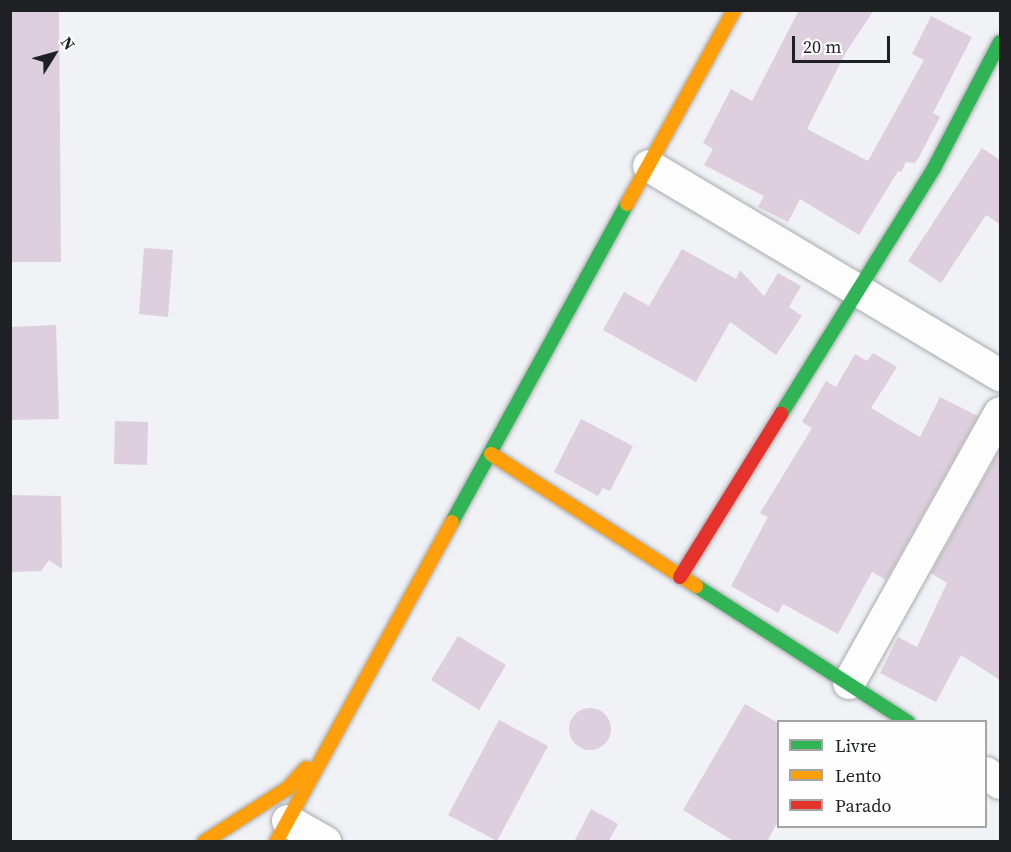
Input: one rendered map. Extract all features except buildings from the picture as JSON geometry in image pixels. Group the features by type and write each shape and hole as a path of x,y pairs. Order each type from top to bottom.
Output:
{"street":[{"path":"325,842 282,831 734,10"},
{"path":"680,577 934,168 1000,42"},
{"path":"649,166 1000,375"},
{"path":"849,683 1000,413"},
{"path":"491,454 905,720"},
{"path":"204,842 288,788 333,739"},
{"path":"987,774 1000,783"}],"traffic: fast":[{"path":"781,414 934,168 1000,42"},
{"path":"452,522 627,204"},
{"path":"696,586 905,720"}],"traffic: slow":[{"path":"627,204 734,10"},
{"path":"491,454 696,586"},
{"path":"276,842 452,522"},
{"path":"204,842 288,788 306,768"}],"traffic: jam":[{"path":"680,577 781,414"}]}
